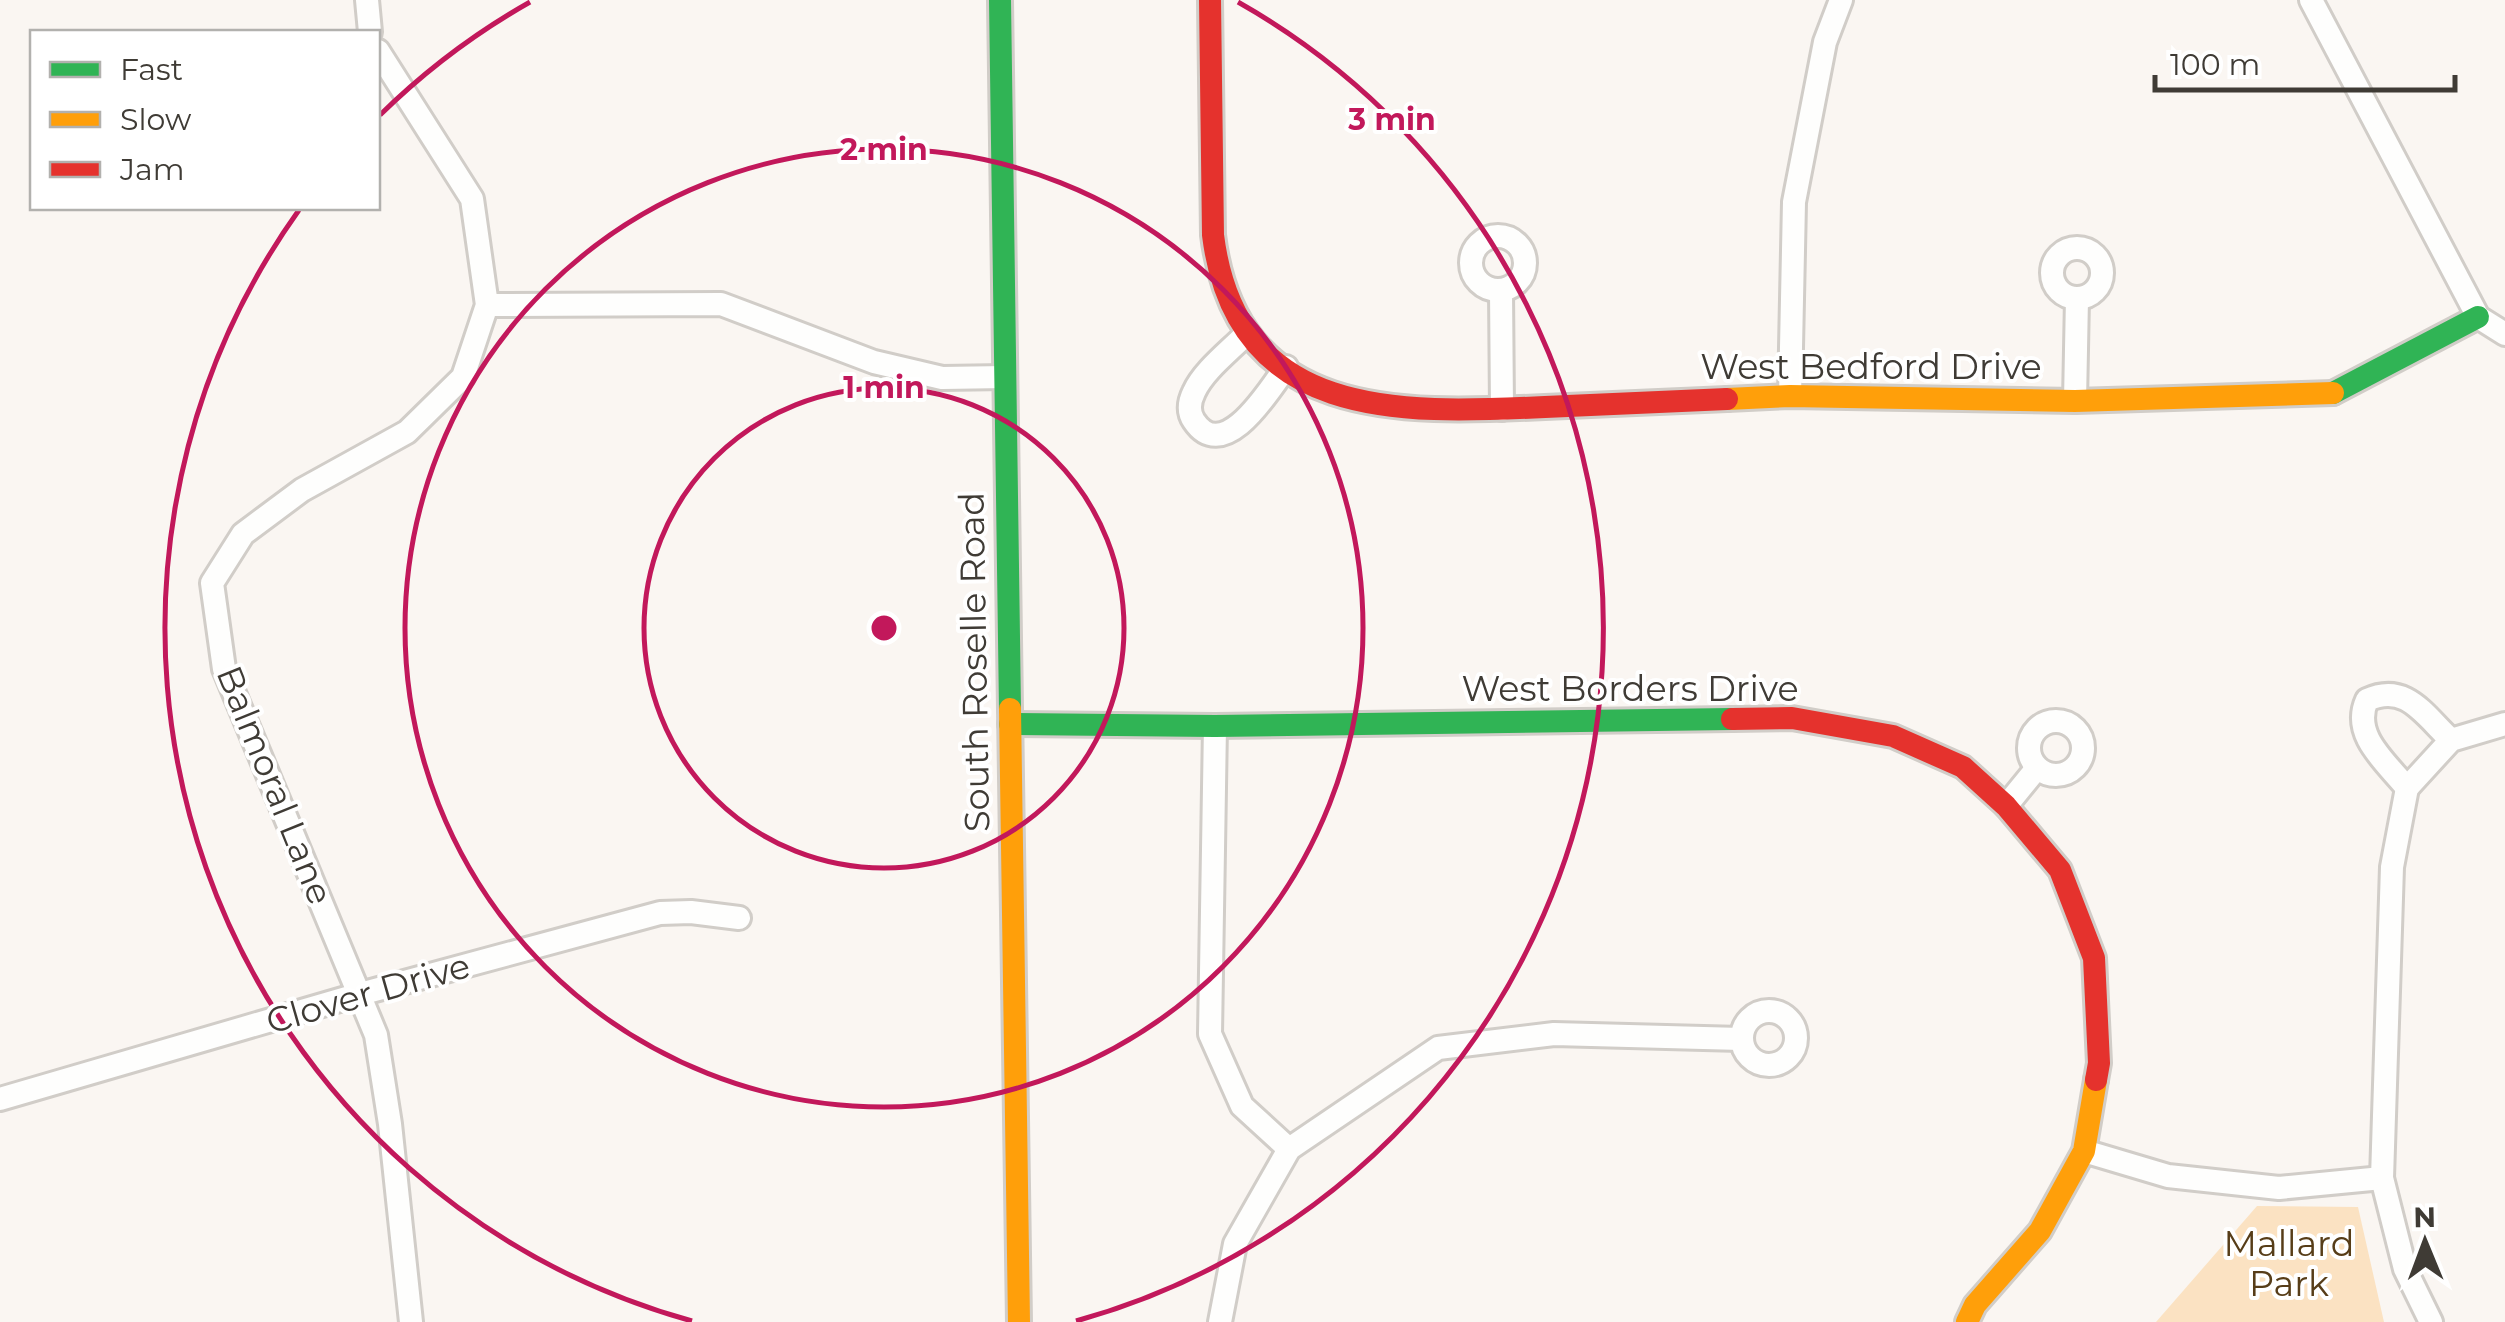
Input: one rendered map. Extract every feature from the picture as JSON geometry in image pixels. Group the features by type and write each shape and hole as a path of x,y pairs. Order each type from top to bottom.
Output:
{"street":[{"path":"367,0 370,30"},
{"name":"South Roselle Road","path":"1000,0 1018,1322"},
{"path":"1210,0 1213,235 1228,299 1254,341 1195,388 1190,416 1199,428 1211,434 1233,431 1286,368"},
{"path":"1790,396 1794,202 1825,42 1840,0"},
{"path":"2311,0 2478,317 2505,334"},
{"path":"380,54 472,199 487,304 720,304 874,362 942,378 1004,377"},
{"path":"1501,290 1502,408"},
{"path":"2075,400 2077,298"},
{"name":"Balmoral Lane","path":"411,1322 390,1124 376,1035 224,669 212,583 243,534 302,490 407,432 463,377 487,304"},
{"name":"West Bedford Drive","path":"1254,341 1301,380 1358,404 1502,408 1790,396 2075,400 2334,394 2478,317"},
{"path":"2407,788 2364,734 2360,713 2367,700 2384,692 2404,696 2451,740"},
{"name":"West Borders Drive","path":"1010,724 1214,726 1792,718 1892,736 1963,767 2006,806 2060,870 2094,958 2100,1063 2084,1151 2040,1230 1975,1305 1967,1322"},
{"path":"2431,1322 2405,1269 2382,1178 2392,867 2407,788 2451,740 2505,724"},
{"path":"1214,726 1210,1034 1242,1106 1289,1149"},
{"path":"2006,806 2037,768"},
{"name":"Clover Drive","path":"0,1098 660,913 739,918"},
{"path":"1220,1322 1235,1244 1289,1149 1438,1048 1554,1034 1741,1038"},
{"path":"2084,1151 2168,1176 2279,1188 2382,1178"}],"green space":[{"name":"Mallard Park","path":"2257,1206 2358,1207 2384,1322 2156,1322"}],"traffic: fast":[{"path":"1000,0 1010,709"},
{"path":"2333,393 2478,317"},
{"path":"1010,724 1215,726 1732,719"}],"traffic: slow":[{"path":"1727,399 1790,396 2075,401 2333,393"},
{"path":"1010,709 1019,1322"},
{"path":"1967,1322 1975,1305 2040,1231 2084,1151 2096,1080"}],"traffic: jam":[{"path":"1210,0 1213,235 1228,296 1254,341 1289,373 1332,393 1381,404 1434,409 1727,399"},
{"path":"1732,719 1792,718 1893,736 1963,767 2006,806 2060,870 2094,958 2099,1063 2096,1080"}]}
